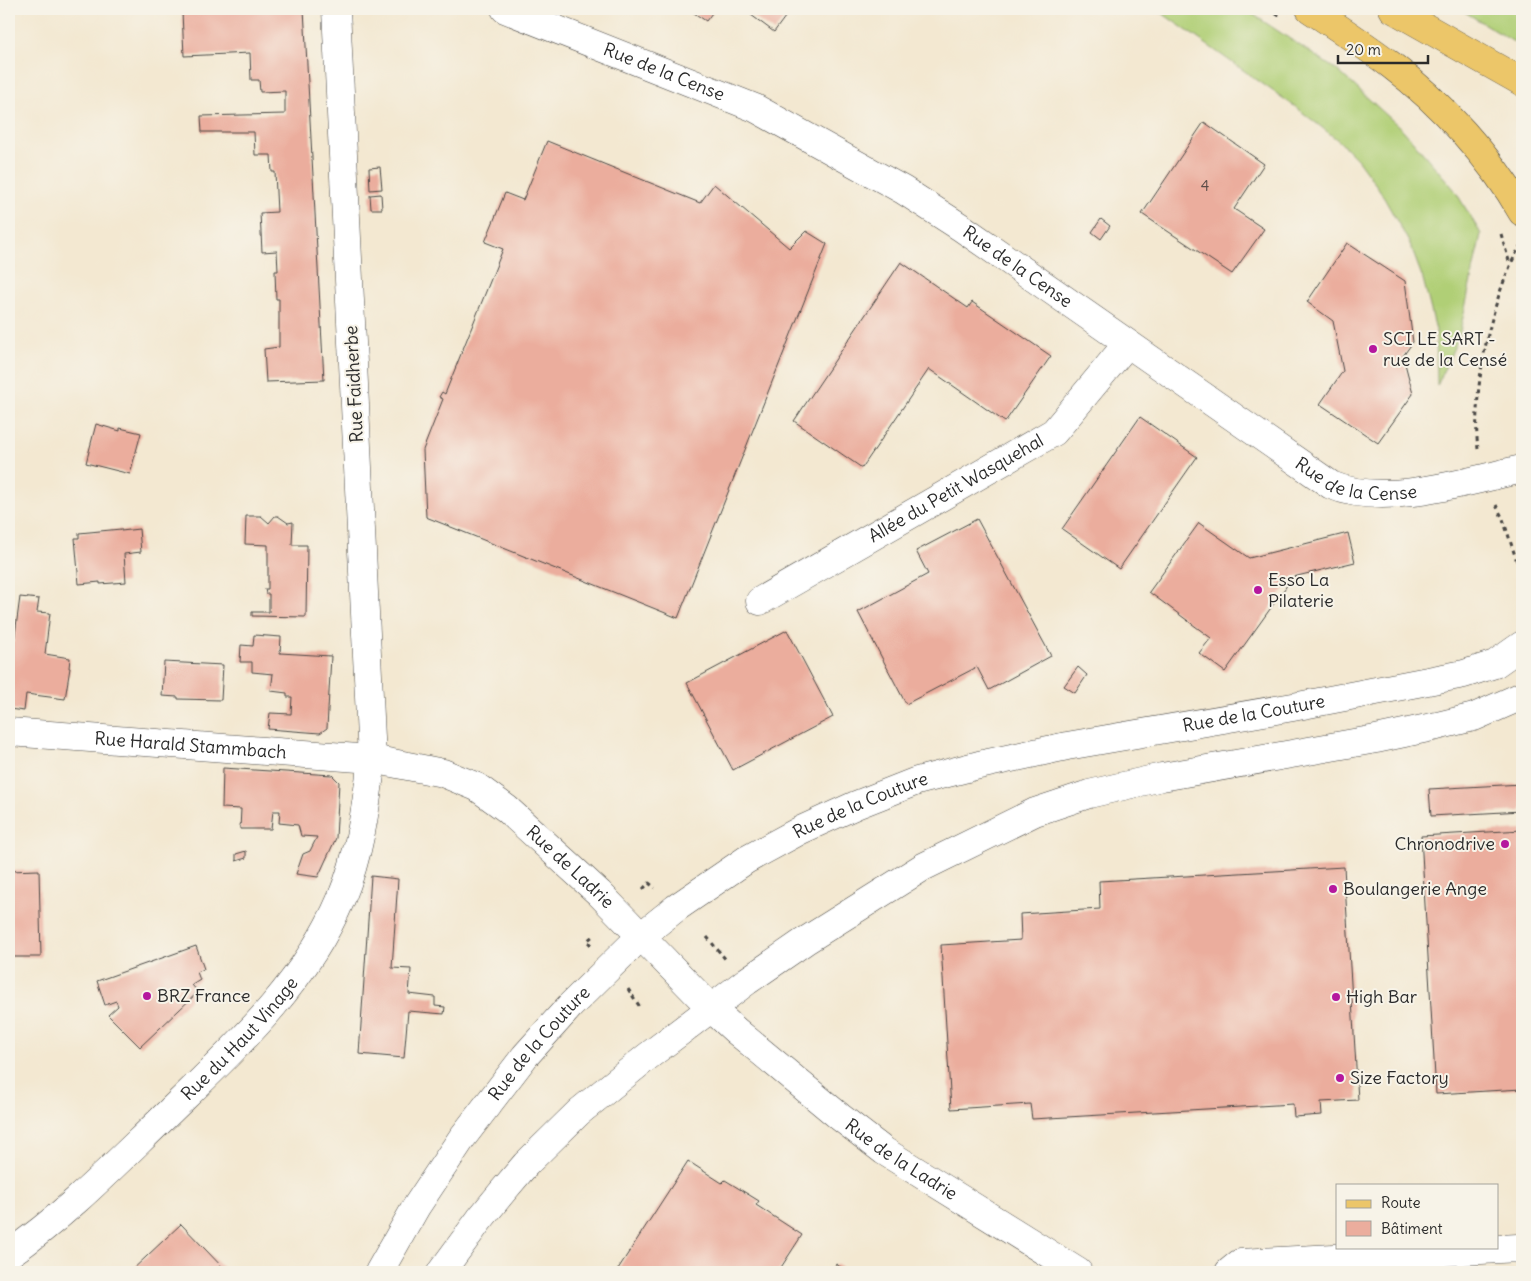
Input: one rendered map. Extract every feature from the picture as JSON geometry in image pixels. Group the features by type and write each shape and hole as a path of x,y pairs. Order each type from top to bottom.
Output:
{"main road":[{"path":"1310,9 1392,65 1428,96 1464,133 1522,212"},
{"path":"1393,9 1522,82"}],"street":[{"name":"Rue Faidherbe","path":"336,9 372,759"},
{"name":"Rue de la Cense","path":"505,9 755,108 903,190 962,228 1331,485 1344,491 1393,494 1427,490 1522,470"},
{"name":"Allée du Petit Wasquehal","path":"760,601 1054,432 1127,344"},
{"name":"Rue de la Couture","path":"379,1272 443,1164 482,1110 549,1029 609,966 641,936 701,890 801,830 848,808 917,781 1067,746 1293,707 1464,674 1495,664 1522,646"},
{"path":"441,1272 480,1218 526,1164 562,1128 608,1088 747,981 805,941 915,872 977,839 1035,812 1089,794 1162,777 1376,739 1437,726 1474,716 1522,696"},
{"name":"Rue Harald Stammbach","path":"9,732 372,759"},
{"name":"Rue de Ladrie","path":"372,759 443,773 477,787 507,809 599,893 711,1008 735,1030"},
{"name":"Rue du Haut Vinage","path":"9,1254 45,1227 126,1154 232,1050 287,990 303,969 328,926 352,870 364,815 372,759"},
{"name":"Rue de la Ladrie","path":"735,1030 884,1151 1078,1272"},
{"path":"1229,1272 1240,1263 1358,1264 1518,1248 1522,1251"}],"path":[{"path":"1269,9 1285,19"},
{"path":"1499,227 1510,264"},
{"path":"1522,243 1510,264 1499,293 1484,352 1477,404 1478,443 1484,478 1503,519 1522,577"},
{"path":"643,889 649,883 655,888"},
{"path":"707,937 729,962"},
{"path":"626,986 640,1007"}],"green space":[{"path":"1156,9 1245,9 1338,71 1403,130 1454,189 1481,234 1459,336 1437,386 1436,330 1423,279 1410,244 1379,189 1358,160 1339,141 1297,108"},
{"path":"1460,9 1522,9 1522,47"}],"building":[{"path":"208,9 304,9 324,380 266,382 264,349 279,347 279,299 276,299 275,271 278,271 277,251 262,252 260,213 277,212 275,172 272,172 271,155 255,155 254,132 202,132 201,116 285,114 285,91 260,92 259,80 251,80 250,53 184,56 182,12"},
{"path":"688,9 715,9 706,21"},
{"path":"743,9 791,9 774,32"},
{"path":"1204,122 1264,164 1234,209 1264,229 1232,274 1142,214"},
{"path":"547,141 700,203 714,184 789,248 806,231 827,244 678,618 426,517 423,450 443,399 439,397 442,392 445,394 503,249 485,242 505,193 523,200"},
{"path":"380,167 382,189 370,190 369,168"},
{"path":"381,194 382,209 371,209 370,195"},
{"path":"1101,219 1110,226 1101,239 1092,232"},
{"name":"SCI LE SART - rue de la Censé","path":"1347,243 1405,281 1413,342 1403,356 1413,394 1378,443 1320,404 1343,371 1333,321 1307,302"},
{"path":"901,262 968,308 972,302 1051,356 1005,422 929,369 862,468 794,421"},
{"path":"1140,417 1197,457 1119,569 1062,529"},
{"path":"96,424 120,431 120,428 141,433 130,474 86,463"},
{"path":"246,516 261,516 269,523 275,516 278,516 288,523 293,522 292,545 307,545 306,617 252,616 252,612 269,612 269,594 266,594 265,589 268,589 268,545 245,544"},
{"path":"977,519 1051,656 989,690 977,667 906,704 858,612 928,574 916,551"},
{"path":"1199,523 1249,558 1348,533 1355,562 1293,577 1225,672 1199,653 1211,638 1149,592"},
{"path":"121,529 121,531 139,529 141,552 124,554 126,582 79,584 75,538 79,538 79,533"},
{"path":"20,597 39,599 37,612 50,613 45,654 70,658 65,699 26,694 24,711 9,709 9,641 14,642"},
{"path":"787,630 833,717 733,770 687,683"},
{"path":"254,635 281,637 280,653 331,656 327,728 320,733 268,729 270,713 291,714 292,697 287,697 287,693 271,691 273,674 252,672 252,662 240,662 241,645 253,646"},
{"path":"164,662 223,665 221,700 178,699 178,697 162,696"},
{"path":"1078,667 1087,675 1075,693 1064,686"},
{"path":"223,768 332,775 339,782 336,838 318,877 296,874 303,854 310,851 317,837 301,836 298,825 279,823 280,811 273,811 271,829 240,829 241,809 222,808"},
{"path":"1522,784 1522,811 1431,816 1429,789"},
{"path":"1522,830 1522,1089 1436,1094 1421,836"},
{"path":"246,851 246,858 236,861 236,854"},
{"path":"1344,867 1358,1100 1321,1102 1322,1115 1294,1117 1293,1104 1032,1119 1030,1104 951,1109 941,945 1021,940 1020,914 1100,909 1099,881"},
{"path":"39,870 41,957 9,957 9,871"},
{"path":"371,876 398,879 392,968 411,969 409,994 435,997 435,1006 445,1007 444,1014 408,1011 404,1058 359,1054"},
{"name":"BRZ France","path":"196,946 204,969 197,972 200,980 192,985 198,992 140,1047 108,1015 118,1006 116,1001 105,1005 97,981"},
{"path":"688,1161 722,1183 725,1180 759,1201 756,1205 802,1235 778,1272 616,1272"},
{"path":"181,1224 227,1272 130,1272"},
{"path":"836,1264 848,1272 831,1272"}],"place":[{"name":"SCI LE SART - rue de la Censé","path":"1373,349"},
{"name":"Esso La Pilaterie","path":"1258,590"},
{"name":"Chronodrive","path":"1505,844"},
{"name":"Boulangerie Ange","path":"1333,889"},
{"name":"BRZ France","path":"147,996"},
{"name":"High Bar","path":"1336,997"},
{"name":"Size Factory","path":"1340,1078"}]}
